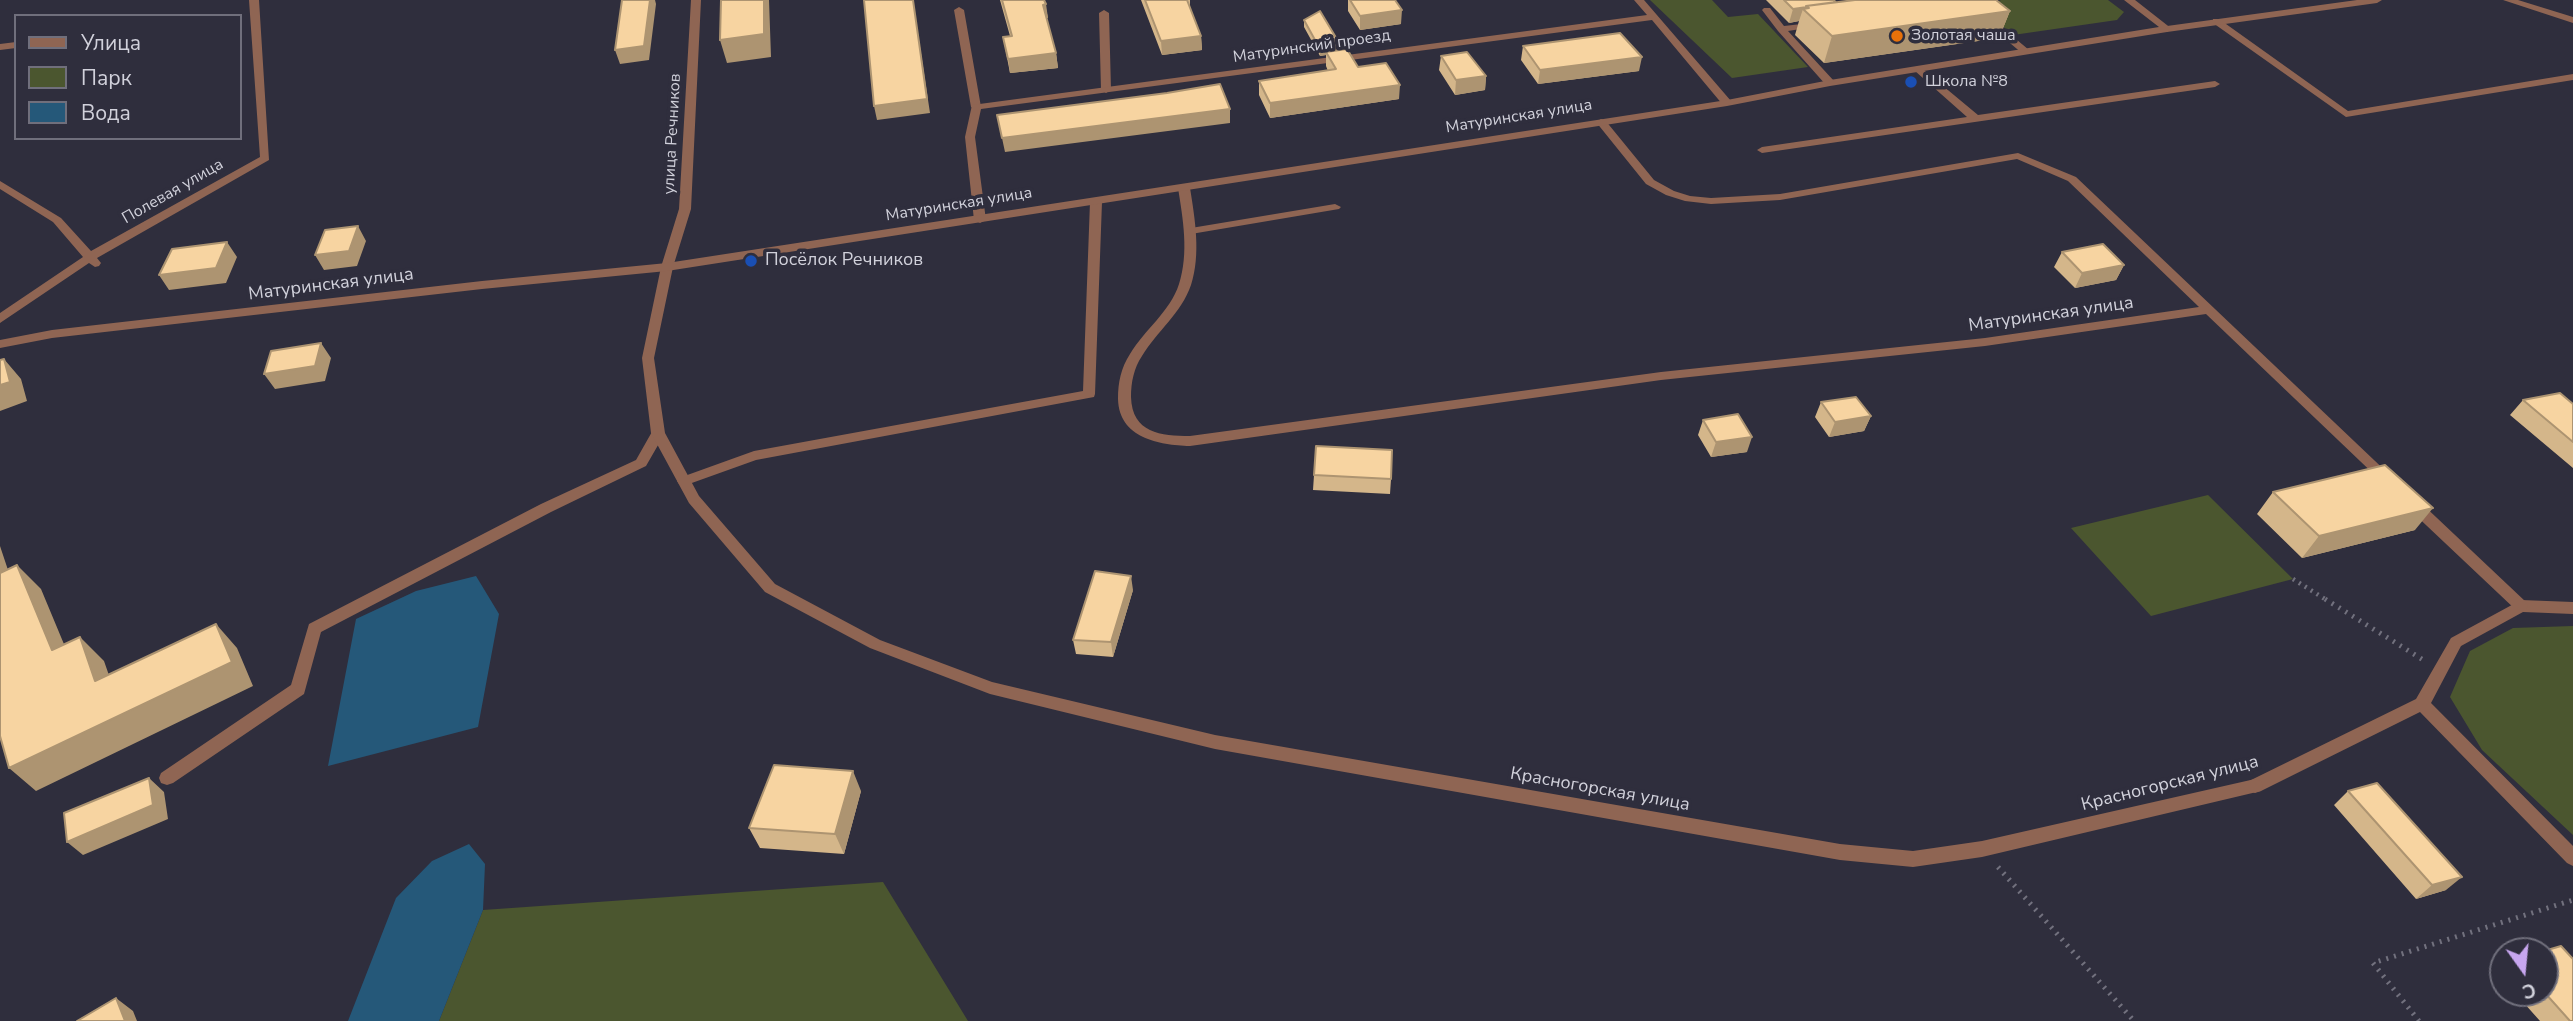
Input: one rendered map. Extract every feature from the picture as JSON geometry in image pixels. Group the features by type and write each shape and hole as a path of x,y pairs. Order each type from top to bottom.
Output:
{"street":[{"name":"Полевая улица","path":"0,319 93,260 265,158 254,0"},
{"name":"улица Речников","path":"667,267 685,209 696,0"},
{"path":"1639,0 1727,103"},
{"path":"2129,0 2167,29"},
{"name":"Матуринская улица","path":"0,344 52,334 482,285 667,267 1727,103 1830,83 2216,21 2377,0"},
{"path":"2508,0 2573,20"},
{"path":"959,9 976,107 970,137 980,220"},
{"path":"1767,10 1830,83"},
{"path":"1977,11 2026,52"},
{"path":"1104,13 1106,90"},
{"name":"Матуринский проезд","path":"976,107 1654,17"},
{"path":"2216,21 2346,114 2573,77"},
{"path":"1782,29 1821,24"},
{"path":"1919,69 1976,119"},
{"path":"1762,150 2215,84"},
{"path":"1601,122 1650,182 1659,189 1689,199 1712,201 1780,197 2018,156 2072,178 2207,310 2521,606"},
{"path":"0,184 57,220 93,260"},
{"path":"1184,188 1191,231 1335,207"},
{"path":"684,481 754,456 1089,394 1096,202"},
{"name":"Матуринская улица","path":"1191,231 1185,284 1167,315 1137,351 1127,369 1123,392 1127,415 1139,430 1162,440 1190,441 1661,376 1985,342 2207,310"},
{"path":"167,778 298,689 314,628 546,508 641,463 658,433 648,358 667,267"},
{"name":"Красногорская улица","path":"658,433 694,499 770,588 875,644 990,688 1215,742 1840,852 1913,859 1982,849 2255,786 2422,704"},
{"path":"2573,608 2521,606 2456,642 2422,704 2573,858"}],"path":[{"path":"2293,579 2440,670"},
{"path":"1982,849 2134,1021"},
{"path":"2419,1021 2373,963 2573,900"}],"green space":[{"path":"1650,0 1712,0 1728,17 1758,14 1808,67 1732,78"},
{"path":"2001,0 2108,0 2124,12 2117,20 2013,35 1982,9"},
{"path":"2208,495 2293,579 2151,616 2071,528"},
{"path":"2573,626 2573,835 2482,750 2450,697 2470,651 2513,628"},
{"path":"883,882 968,1021 439,1021 483,910"}],"water":[{"path":"476,576 499,614 478,727 328,766 356,619 416,591"},
{"path":"469,844 485,864 483,910 439,1021 348,1021 396,898 432,861"}],"building":[{"path":"622,0 650,0 644,46 615,50"},
{"path":"721,0 764,0 764,34 720,40"},
{"path":"864,0 913,0 927,99 874,106"},
{"path":"1002,0 1044,0 1056,53 1008,59 1003,37 1012,36"},
{"path":"1145,0 1187,0 1201,36 1161,41"},
{"path":"1350,0 1395,0 1402,10 1360,16"},
{"path":"1784,0 1833,0 1836,2 1793,9"},
{"path":"1855,0 1996,0 2010,11 1832,36 1803,9 1809,8 1806,6"},
{"path":"1320,11 1341,46 1320,49 1304,20"},
{"path":"1620,33 1642,57 1540,70 1523,46"},
{"path":"1347,49 1358,67 1386,63 1400,85 1270,103 1259,81 1336,69 1326,52"},
{"path":"1467,52 1486,76 1456,80 1441,56"},
{"path":"1220,84 1230,109 1002,138 997,115 1167,93"},
{"path":"358,226 349,251 315,255 325,230"},
{"path":"227,242 216,268 159,275 172,249"},
{"path":"2103,244 2124,265 2082,273 2062,252"},
{"path":"321,343 315,366 264,374 271,351"},
{"path":"4,359 10,382 0,385 0,360"},
{"path":"2560,393 2573,404 2573,442 2523,400"},
{"path":"1856,397 1871,416 1835,422 1821,402"},
{"path":"1738,414 1752,437 1716,442 1703,420"},
{"path":"1316,446 1392,450 1391,479 1314,475"},
{"path":"2385,465 2433,508 2319,536 2273,492"},
{"path":"17,565 52,650 80,637 95,681 216,624 232,662 9,768 0,736 0,573"},
{"path":"1095,571 1131,576 1111,642 1073,640"},
{"path":"774,765 853,771 835,834 749,828"},
{"path":"149,778 153,805 67,842 64,813"},
{"path":"2377,783 2462,877 2432,885 2348,791"},
{"path":"2559,947 2573,959 2573,1021 2558,1007"},
{"path":"116,998 125,1021 77,1021"}],"place":[{"name":"Золотая чаша","path":"1897,36"},
{"name":"Школа №8","path":"1911,82"},
{"name":"Посёлок Речников","path":"751,261"}]}
